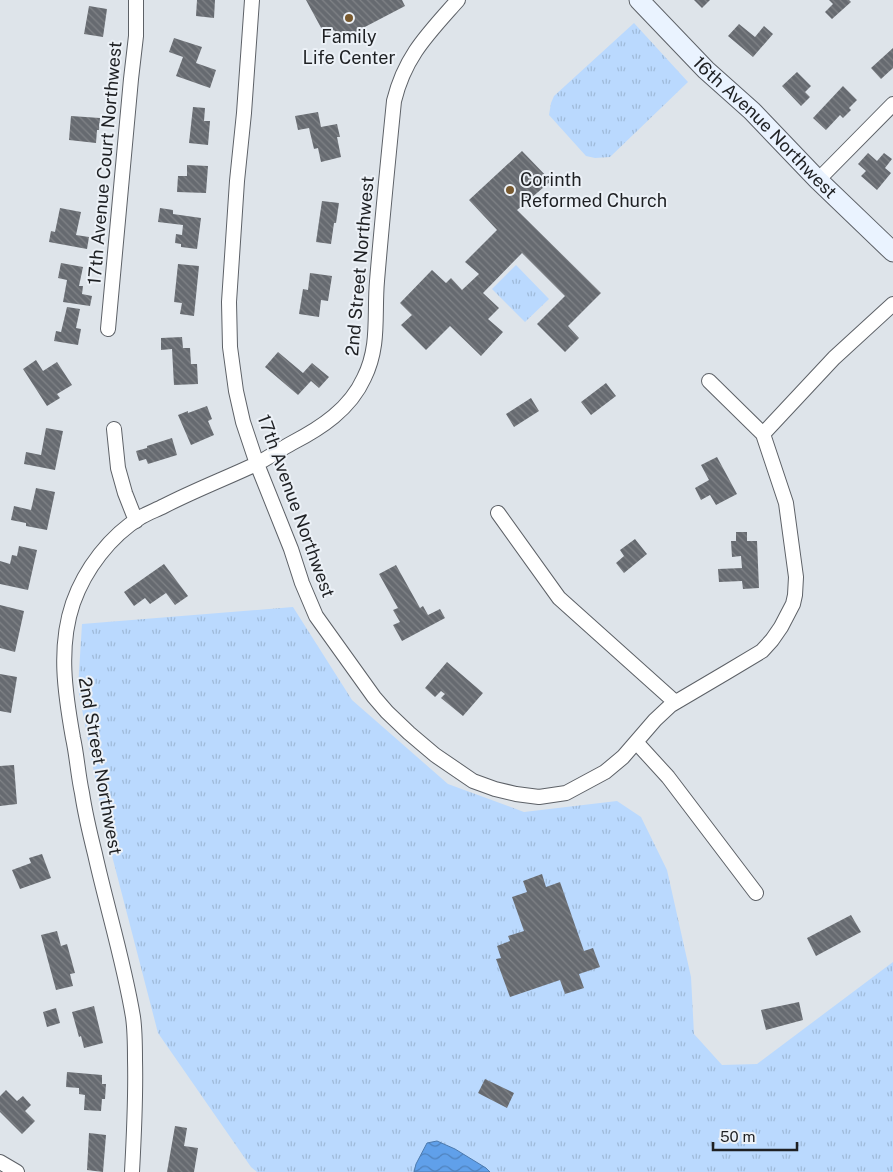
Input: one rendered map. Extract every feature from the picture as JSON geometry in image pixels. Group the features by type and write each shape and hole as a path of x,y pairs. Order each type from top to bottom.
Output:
{"main road":[{"name":"16th Avenue Northwest","path":"639,0 706,70 752,111 818,180 893,252"}],"street":[{"name":"17th Avenue Court Northwest","path":"108,329 136,36 136,0"},
{"name":"17th Avenue Northwest","path":"252,0 229,302 230,347 236,391 243,422 257,464 316,616 381,704 409,733 442,760 480,784 516,794 539,797 566,793 605,772 623,757 654,720 675,702 762,651 782,627 793,604 796,577 786,503 763,434"},
{"name":"2nd Street Northwest","path":"132,1172 135,1086 133,1019 81,791 67,702 64,656 69,615 84,578 102,552 122,531 140,518 191,492 257,464 313,432 351,399 364,379 370,365 375,342 377,286 394,102 401,76 410,59 421,42 458,0"},
{"path":"818,180 893,104"},
{"path":"709,381 763,434 834,358 893,304"},
{"path":"114,429 118,468 136,521"},
{"path":"498,513 560,598 675,702"},
{"path":"636,742 668,777 756,893"},
{"path":"0,1162 17,1172"}],"green space":[{"path":"634,23 688,82 610,157 595,158 586,156 549,115 551,103 554,96"},
{"path":"516,265 549,299 525,322 492,289"},
{"path":"293,607 352,700 448,784 524,812 617,801 641,817 667,870 691,977 694,1034 722,1065 757,1064 893,962 893,1172 257,1172 251,1167 158,1033 104,825 78,688 82,624"}],"water":[{"path":"437,1141 455,1149 490,1172 414,1172 427,1143"}],"building":[{"path":"197,0 215,0 214,18 196,16"},
{"name":"Family Life Center","path":"306,0 402,0 405,6 340,40 334,30 325,35"},
{"path":"694,0 710,0 702,8"},
{"path":"829,0 849,0 851,2 832,19 825,12 833,4"},
{"path":"89,6 107,9 103,37 84,34"},
{"path":"739,24 755,37 764,26 773,34 753,57 728,36"},
{"path":"174,38 202,47 196,63 216,70 210,88 176,76 183,57 169,52"},
{"path":"893,48 893,68 881,79 871,68"},
{"path":"797,72 811,86 805,92 810,97 801,106 782,86"},
{"path":"843,86 857,100 843,118 840,115 826,130 813,118"},
{"path":"193,107 205,108 204,121 210,121 208,145 189,143"},
{"path":"318,112 321,127 337,124 340,137 337,137 341,157 321,162 318,148 314,149 309,128 298,130 295,116"},
{"path":"71,116 100,118 96,143 69,140"},
{"path":"522,151 551,181 517,210 601,293 568,326 579,338 565,352 537,324 565,296 522,253 483,293 499,308 488,319 503,332 481,356 450,326 426,350 401,325 412,315 400,303 432,270 446,283 451,278 462,290 479,274 465,262 497,230 469,200"},
{"path":"868,153 877,161 884,153 892,159 885,168 891,173 877,190 861,176 866,171 858,164"},
{"path":"187,165 208,166 206,193 177,192 178,176 187,176"},
{"path":"322,201 339,203 331,244 316,242"},
{"path":"60,208 81,212 76,235 89,237 87,249 49,242 51,231 55,232"},
{"path":"160,208 173,210 173,214 201,218 197,249 181,247 181,244 175,243 176,234 182,235 183,225 158,222"},
{"path":"61,263 83,267 79,286 83,286 82,294 92,296 90,306 63,302 67,280 58,278"},
{"path":"178,264 199,266 194,316 180,314 182,303 174,302"},
{"path":"310,273 332,276 328,301 321,300 319,317 299,314 303,289 308,290"},
{"path":"67,307 80,309 76,328 81,329 78,345 54,341 56,331 61,332"},
{"path":"182,337 183,348 190,348 191,364 197,364 198,384 174,385 172,349 161,350 161,338"},
{"path":"278,352 303,373 312,363 329,377 319,388 311,381 298,395 265,367"},
{"path":"36,360 43,371 57,362 72,385 57,394 60,398 47,406 23,369"},
{"path":"606,383 616,396 591,415 581,402"},
{"path":"531,398 539,411 514,427 506,414"},
{"path":"207,406 212,419 208,421 214,435 191,445 178,415"},
{"path":"46,428 63,431 55,470 24,464 26,452 41,455"},
{"path":"172,438 177,455 148,464 146,459 139,461 136,451"},
{"path":"717,457 737,494 716,505 710,495 701,500 695,488 709,480 701,465"},
{"path":"36,488 55,492 47,530 26,526 26,523 11,520 14,506 31,510"},
{"path":"736,532 747,532 747,541 757,541 759,588 743,589 742,581 719,582 718,569 742,568 741,556 732,557 731,541 736,541"},
{"path":"635,539 647,554 624,573 616,563 624,556 620,550"},
{"path":"19,546 37,550 28,590 0,584 0,561 10,564 12,555 17,556"},
{"path":"164,564 188,596 175,605 166,593 150,604 145,598 134,606 124,592"},
{"path":"396,565 420,608 423,606 428,615 440,609 445,618 402,641 393,625 400,622 393,610 398,608 379,574"},
{"path":"0,605 24,611 15,652 0,648"},
{"path":"447,662 483,693 463,716 441,698 445,694 441,691 435,697 425,688"},
{"path":"0,674 17,677 11,713 0,711"},
{"path":"14,765 17,804 0,806 0,766"},
{"path":"42,854 51,878 20,889 12,870 31,863 29,858"},
{"path":"542,874 546,887 560,882 584,951 593,948 600,967 579,974 584,988 565,994 560,980 510,997 496,959 501,958 497,946 510,941 508,936 524,931 512,897 527,892 523,881"},
{"path":"851,915 861,932 816,956 807,938"},
{"path":"57,931 61,946 67,944 75,973 70,974 73,986 56,990 41,935"},
{"path":"799,1002 803,1020 766,1030 761,1010"},
{"path":"94,1006 103,1043 84,1048 72,1012"},
{"path":"56,1008 60,1023 47,1027 43,1012"},
{"path":"67,1072 102,1075 102,1084 106,1084 105,1099 102,1099 101,1111 84,1110 85,1095 79,1094 79,1088 66,1087"},
{"path":"485,1079 514,1093 507,1108 478,1093"},
{"path":"6,1090 17,1101 23,1096 31,1105 25,1111 35,1121 22,1134 0,1112 0,1096"},
{"path":"175,1126 187,1128 184,1146 198,1148 194,1172 167,1172"},
{"path":"89,1133 106,1135 103,1172 87,1170"}],"place":[{"name":"Family Life Center","path":"349,18"},
{"name":"Corinth Reformed Church","path":"510,190"}]}
